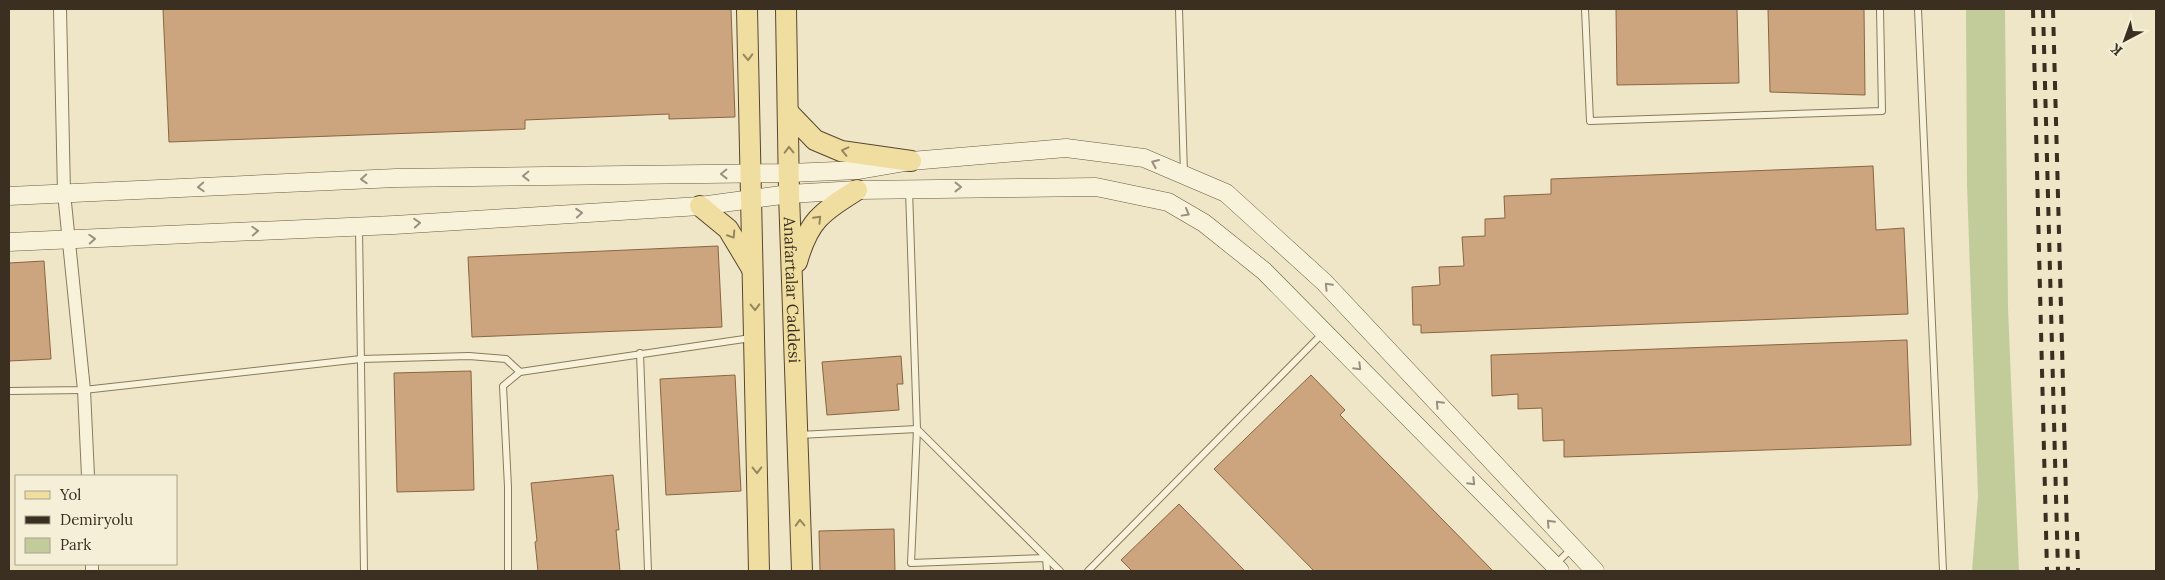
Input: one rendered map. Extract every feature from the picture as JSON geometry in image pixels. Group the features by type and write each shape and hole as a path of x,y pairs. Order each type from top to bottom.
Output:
{"main road":[{"path":"747,9 759,571"},
{"name":"Anafartalar Caddesi","path":"786,9 789,194 802,571"},
{"path":"788,112 815,140 841,151 911,161"},
{"path":"9,196 396,178 752,174 859,170 911,161 1066,148 1144,158 1226,193 1324,282 1595,571"},
{"path":"9,242 359,226 700,206 789,194 909,188 1096,187 1168,202 1204,223 1264,271 1556,569"},
{"path":"792,278 804,237 817,218 834,204 857,190"},
{"path":"700,206 728,228 754,272"}],"street":[{"path":"60,9 64,193 84,390 88,475"}],"lane":[{"path":"1179,9 1184,175"},
{"path":"1585,9 1590,121 1882,111 1880,9"},
{"path":"1918,9 1944,571"},
{"path":"909,188 917,429 911,571"},
{"path":"359,226 364,571"},
{"path":"1088,571 1324,332"},
{"path":"508,571 508,487 503,386 520,372 755,337"},
{"path":"640,353 648,571"},
{"path":"9,391 84,390 361,359 469,356 506,358 520,372"},
{"path":"797,435 917,429 1060,571"},
{"path":"1556,569 1573,547"},
{"path":"911,563 1046,558"},
{"path":"1046,558 1047,571"}],"green space":[{"path":"1966,9 2005,9 2008,308 2019,571 1972,571 1978,496 1967,185"}],"building":[{"path":"163,9 731,9 735,117 669,119 669,114 525,120 525,129 169,142"},
{"path":"1616,9 1737,9 1739,83 1617,85"},
{"path":"1768,9 1864,9 1865,95 1770,92"},
{"path":"1873,166 1876,230 1904,228 1908,314 1421,333 1421,325 1413,325 1412,287 1440,285 1439,267 1464,266 1462,237 1485,236 1485,219 1505,218 1504,196 1551,194 1551,179"},
{"path":"718,246 722,327 472,337 468,257"},
{"path":"44,261 51,359 9,361 9,263"},
{"path":"1907,340 1911,445 1564,457 1564,440 1543,441 1542,408 1518,409 1518,394 1492,396 1491,355"},
{"path":"901,356 903,384 897,384 899,410 827,415 822,362"},
{"path":"471,371 474,490 397,492 394,373"},
{"path":"735,375 741,491 666,495 660,379"},
{"path":"1311,375 1345,410 1340,415 1493,571 1314,571 1214,469"},
{"path":"613,475 619,530 616,530 620,571 538,571 531,483"},
{"path":"1179,504 1245,571 1132,571 1121,560"},
{"path":"894,529 895,571 820,571 819,531"}],"railway":[{"path":"2033,9 2047,571"},
{"path":"2043,9 2058,571"},
{"path":"2053,9 2068,571"},
{"path":"2077,532 2078,571"}]}
